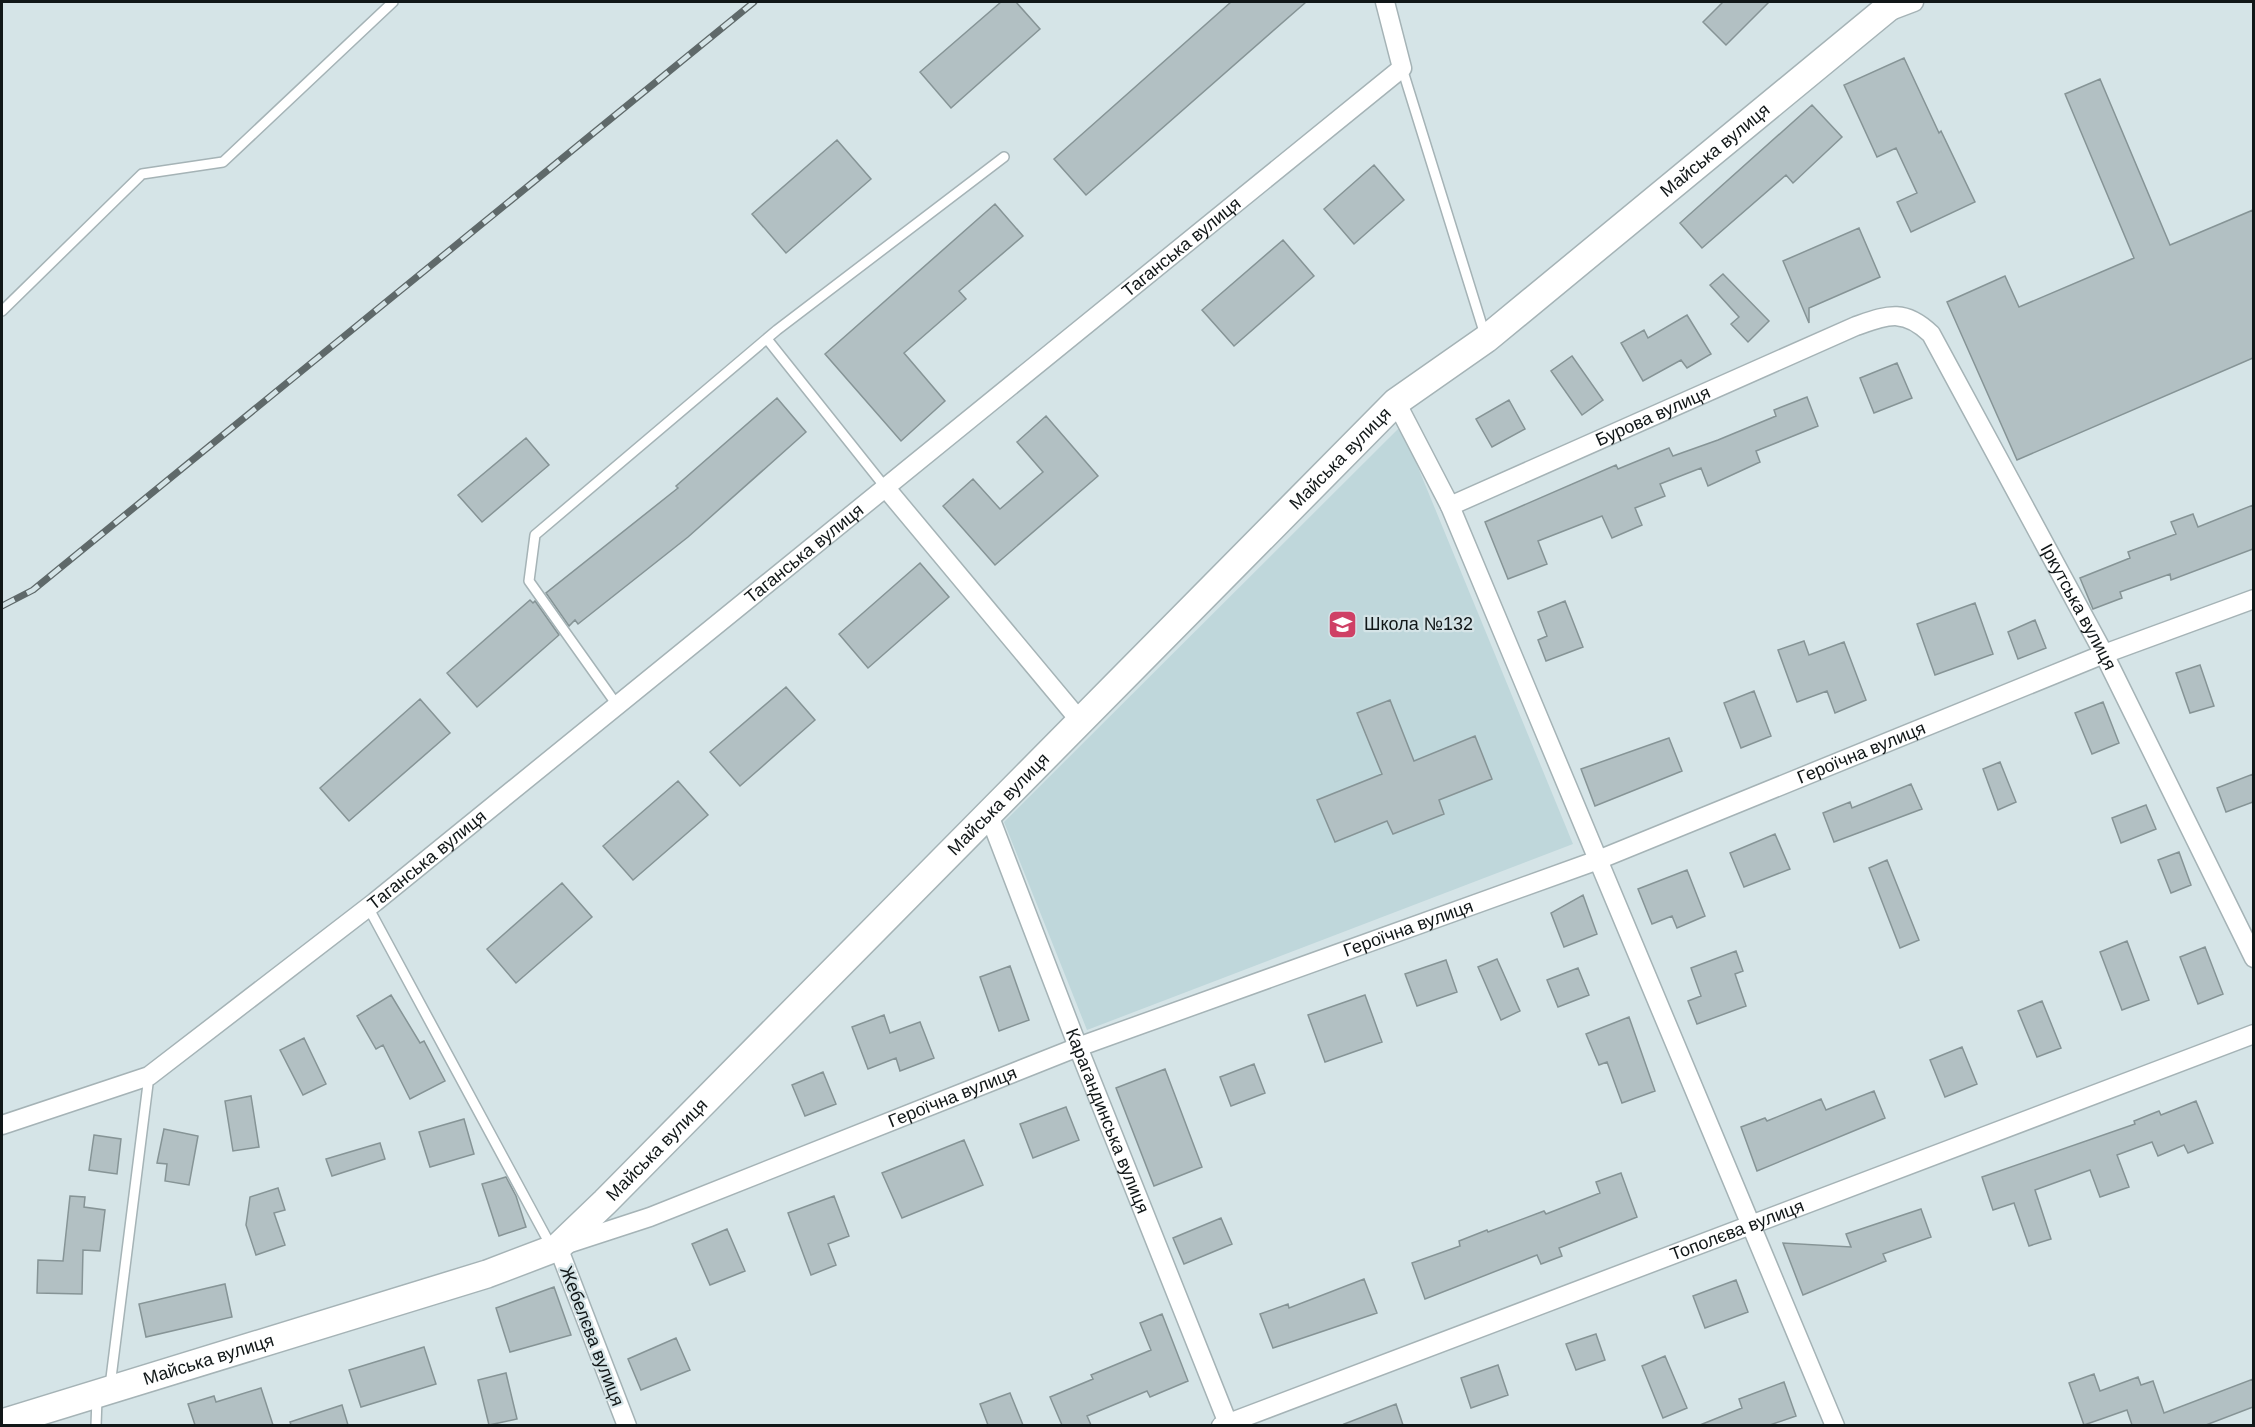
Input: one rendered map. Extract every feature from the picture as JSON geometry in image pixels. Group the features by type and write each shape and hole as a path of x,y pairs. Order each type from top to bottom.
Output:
{"street":[{"path":"1385,2 1402,68"},
{"path":"1889,8 1914,2"},
{"name":"Майська вулиця","path":"2,1423 487,1274 555,1248 605,1202 1396,402 1486,339 1889,8"},
{"name":"Таганська вулиця","path":"2,1125 149,1076 368,907 1402,68"},
{"name":"Іркутська вулиця","path":"1856,326 1887,315 1905,316 1919,322 1931,334 2104,654 2253,958"},
{"name":"Бурова вулиця","path":"1450,506 1856,326"},
{"path":"1396,402 1450,506 1835,1425"},
{"path":"885,488 1081,722"},
{"name":"Героїчна вулиця","path":"555,1248 650,1217 1078,1047 1598,860 2104,654 2253,599"},
{"name":"Карагандинська вулиця","path":"989,815 1226,1425"},
{"name":"Тополєва вулиця","path":"1226,1425 2253,1034"},
{"name":"Жебелєва вулиця","path":"555,1248 627,1425"}],"lane":[{"path":"2,311 142,174 223,162 393,2"},
{"path":"1402,68 1486,339"},
{"path":"617,705 529,581 535,535 767,339 1004,157"},
{"path":"767,339 885,488"},
{"path":"368,907 555,1248"},
{"path":"96,1425 104,1391 149,1076"}],"shaded area":[{"name":"Школа №132","path":"1401,426 1573,844 1087,1030 1004,822"}],"building":[{"path":"1001,2 1016,2 1040,29 951,108 920,72"},
{"path":"1231,2 1306,2 1086,195 1054,159"},
{"path":"1723,2 1769,2 1726,45 1703,22"},
{"path":"1904,58 1975,202 1911,232 1897,202 1917,193 1896,148 1877,157 1844,85"},
{"path":"2100,79 2170,245 2253,210 2253,358 2017,460 1947,302 2005,276 2019,307 2134,258 2065,94"},
{"path":"1812,105 1842,137 1793,183 1786,175 1702,248 1680,223"},
{"path":"837,140 871,179 786,253 752,214"},
{"path":"1374,165 1404,200 1354,244 1324,209"},
{"path":"995,204 1023,236 959,291 966,299 904,353 945,401 901,441 825,354"},
{"path":"1859,228 1880,277 1809,308 1809,323 1783,261"},
{"path":"1283,240 1314,276 1234,346 1202,310"},
{"path":"1723,274 1769,321 1748,342 1731,324 1739,317 1710,285"},
{"path":"1687,315 1711,354 1687,368 1681,360 1643,381 1621,343 1644,330 1648,338"},
{"path":"1572,356 1603,400 1582,415 1551,371"},
{"path":"1897,363 1912,398 1874,413 1860,378"},
{"path":"1807,397 1818,426 1756,451 1760,462 1708,486 1701,468 1660,484 1665,496 1635,508 1642,525 1612,538 1602,516 1538,541 1547,564 1508,579 1485,522 1616,465 1618,469 1669,448 1673,456 1718,440 1776,416 1774,410"},
{"path":"777,398 806,432 688,537 578,624 575,620 569,626 546,593 678,488 676,486"},
{"path":"1509,400 1525,429 1492,447 1476,419"},
{"path":"1046,416 1098,476 995,565 943,506 973,479 1000,509 1043,472 1017,442"},
{"path":"526,438 549,465 482,522 458,495"},
{"path":"2253,505 2253,549 2171,580 2170,574 2120,592 2122,598 2093,609 2080,578 2130,558 2128,552 2176,534 2171,522 2193,514 2198,527"},
{"path":"920,563 949,597 868,668 839,634"},
{"path":"530,600 533,603 535,601 559,635 477,707 447,673"},
{"path":"1565,601 1583,647 1546,661 1538,640 1547,636 1538,612"},
{"path":"1975,603 1993,654 1935,675 1917,624"},
{"path":"2035,620 2046,648 2018,659 2008,632"},
{"path":"1804,641 1809,655 1844,642 1866,700 1835,713 1827,691 1797,702 1778,650"},
{"path":"2200,665 2214,706 2190,713 2176,673"},
{"path":"786,687 815,720 740,786 710,752"},
{"path":"1754,691 1771,736 1741,748 1724,703"},
{"path":"420,699 450,733 349,821 320,788"},
{"path":"1390,700 1414,761 1475,736 1492,779 1439,800 1444,814 1393,834 1387,821 1335,842 1317,800 1382,774 1357,713"},
{"path":"2103,702 2119,743 2092,754 2075,713"},
{"path":"1669,738 1682,771 1595,806 1581,769"},
{"path":"2000,762 2016,802 1998,810 1983,769"},
{"path":"2253,774 2253,802 2226,812 2217,788"},
{"path":"678,781 708,815 633,880 603,846"},
{"path":"1911,784 1922,809 1834,842 1823,813 1850,802 1852,808"},
{"path":"2146,805 2156,829 2121,843 2112,818"},
{"path":"1775,834 1790,869 1744,887 1730,853"},
{"path":"2179,852 2191,885 2171,893 2158,860"},
{"path":"1887,860 1919,940 1900,948 1869,868"},
{"path":"1687,870 1705,916 1677,928 1672,916 1652,924 1638,889"},
{"path":"562,883 592,917 516,983 487,949"},
{"path":"1583,895 1597,934 1564,947 1551,913"},
{"path":"2127,941 2149,1000 2122,1010 2100,952"},
{"path":"2205,947 2223,994 2198,1004 2180,957"},
{"path":"1736,951 1743,971 1735,974 1746,1006 1697,1024 1688,1001 1701,996 1691,968"},
{"path":"1497,959 1520,1011 1501,1020 1478,967"},
{"path":"1446,960 1457,992 1417,1006 1405,974"},
{"path":"1010,966 1029,1020 999,1031 980,977"},
{"path":"1578,968 1589,995 1558,1007 1547,980"},
{"path":"391,995 420,1043 424,1041 445,1081 410,1099 383,1045 376,1049 357,1016"},
{"path":"1365,995 1382,1042 1325,1062 1308,1015"},
{"path":"2042,1001 2061,1048 2037,1057 2018,1011"},
{"path":"884,1015 890,1033 920,1022 934,1058 900,1071 896,1058 868,1069 852,1027"},
{"path":"1629,1017 1655,1091 1622,1103 1607,1062 1599,1065 1586,1034"},
{"path":"304,1038 326,1084 303,1095 280,1050"},
{"path":"1962,1047 1977,1084 1945,1097 1930,1060"},
{"path":"1254,1064 1265,1093 1231,1106 1220,1077"},
{"path":"1165,1069 1202,1167 1154,1186 1116,1088"},
{"path":"823,1072 836,1104 805,1116 792,1085"},
{"path":"1874,1091 1885,1118 1757,1171 1741,1127 1765,1118 1767,1121 1821,1099 1826,1110"},
{"path":"251,1096 259,1147 233,1151 225,1101"},
{"path":"2196,1101 2213,1143 2188,1153 2184,1145 2158,1156 2152,1142 2117,1155 2129,1187 2100,1197 2090,1170 2035,1190 2051,1239 2029,1246 2014,1203 1993,1210 1982,1177 2135,1124 2134,1121 2159,1111 2161,1115"},
{"path":"1066,1107 1079,1140 1033,1158 1020,1124"},
{"path":"464,1119 474,1154 430,1167 419,1132"},
{"path":"164,1129 198,1136 189,1185 165,1181 167,1164 157,1163"},
{"path":"94,1135 121,1139 117,1174 89,1170"},
{"path":"964,1140 983,1185 902,1218 882,1173"},
{"path":"380,1143 385,1159 332,1176 326,1159"},
{"path":"1621,1173 1637,1217 1559,1248 1562,1256 1541,1264 1537,1255 1425,1299 1412,1263 1460,1246 1459,1241 1487,1230 1488,1232 1544,1211 1546,1214 1600,1193 1596,1182"},
{"path":"506,1177 516,1196 526,1227 499,1236 482,1184"},
{"path":"278,1188 285,1210 274,1213 285,1245 256,1255 246,1225 250,1197"},
{"path":"70,1196 85,1197 84,1207 105,1210 100,1251 83,1250 82,1294 37,1293 38,1260 63,1261"},
{"path":"834,1196 849,1236 828,1244 836,1265 811,1275 788,1213"},
{"path":"1921,1209 1931,1237 1883,1254 1886,1261 1803,1295 1783,1243 1851,1247 1846,1234"},
{"path":"1221,1218 1232,1244 1184,1264 1173,1238"},
{"path":"727,1229 745,1271 710,1285 692,1244"},
{"path":"1364,1279 1377,1313 1273,1348 1260,1314 1288,1304 1289,1308"},
{"path":"1736,1280 1748,1312 1705,1328 1693,1296"},
{"path":"225,1284 232,1317 146,1337 139,1304"},
{"path":"554,1287 571,1335 510,1352 496,1308"},
{"path":"1162,1314 1188,1381 1150,1397 1147,1391 1087,1416 1091,1425 1062,1425 1050,1397 1093,1379 1091,1375 1151,1350 1140,1323"},
{"path":"1596,1334 1605,1360 1576,1370 1566,1344"},
{"path":"676,1338 690,1370 641,1390 628,1359"},
{"path":"424,1347 436,1384 361,1407 349,1370"},
{"path":"1665,1356 1687,1408 1663,1418 1642,1366"},
{"path":"1498,1365 1508,1395 1471,1408 1461,1378"},
{"path":"506,1373 517,1419 489,1425 478,1380"},
{"path":"2094,1374 2100,1391 2138,1377 2141,1385 2153,1381 2164,1413 2253,1379 2253,1407 2206,1425 2132,1425 2127,1410 2084,1425 2069,1383"},
{"path":"1784,1382 1796,1416 1770,1425 1700,1425 1742,1408 1739,1399"},
{"path":"261,1388 273,1425 195,1425 188,1404 214,1396 216,1402"},
{"path":"1010,1393 1023,1425 988,1425 980,1404"},
{"path":"1396,1404 1403,1425 1344,1424"},
{"path":"342,1405 348,1425 291,1425 290,1422"}],"railway":[{"path":"2,606 33,590 754,2"}],"place":[{"name":"Школа №132","path":"1343,624"}]}
